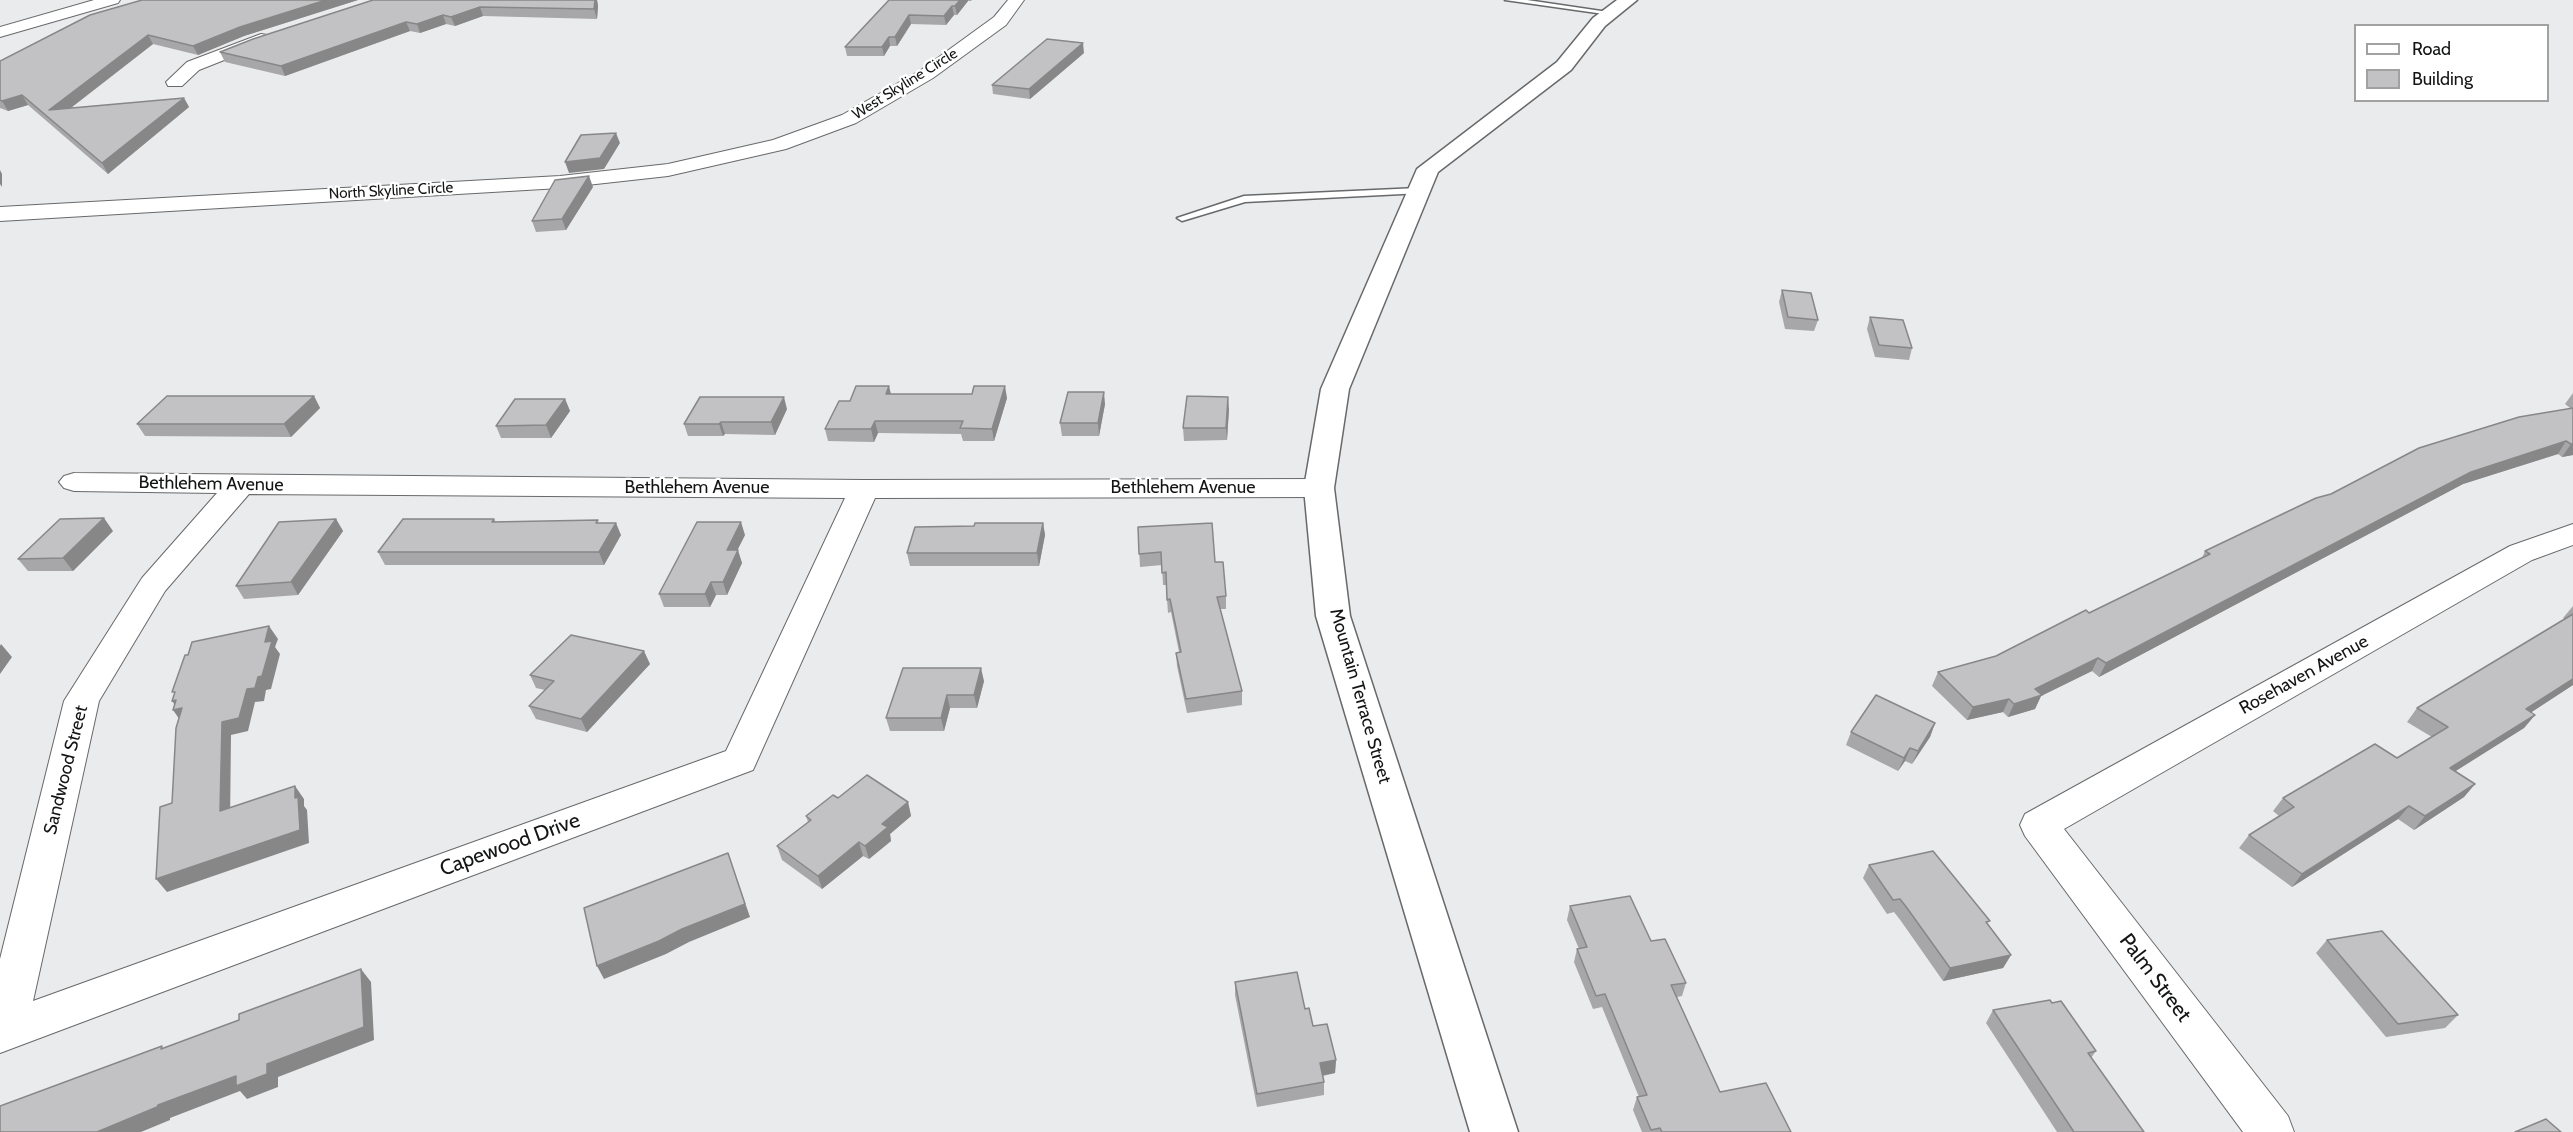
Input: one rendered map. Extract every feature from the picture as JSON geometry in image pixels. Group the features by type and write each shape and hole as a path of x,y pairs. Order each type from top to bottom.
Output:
{"street":[{"path":"0,32 112,0"},
{"name":"West Skyline Circle","path":"779,145 849,119 927,74 999,21 1016,0"},
{"name":"Mountain Terrace Street","path":"1494,1132 1334,616 1319,488 1335,389 1428,169 1564,66 1599,22 1620,6"},
{"path":"175,82 193,66 273,35"},
{"name":"North Skyline Circle","path":"0,214 560,182 668,170 779,145"},
{"name":"Bethlehem Avenue","path":"74,482 864,489 1319,488"},
{"name":"Sandwood Street","path":"2,1032 82,701 153,585 242,485"},
{"name":"Capewood Drive","path":"2,1032 740,760 864,489"},
{"name":"Rosehaven Avenue","path":"2039,825 2521,553 2573,534"},
{"name":"Palm Street","path":"2039,825 2271,1132"}],"lane":[{"path":"1509,0 1620,6"},
{"path":"1182,218 1244,199 1418,191"}],"building":[{"path":"142,0 326,0 240,27 193,46 148,35 49,110 184,98 102,163 22,95 0,100 0,61 90,15"},
{"path":"373,0 595,0 594,9 480,7 451,17 443,15 417,24 406,22 281,66 220,52"},
{"path":"889,0 960,0 944,16 909,15 895,37 889,37 882,47 845,47"},
{"path":"1047,39 1083,43 1029,89 992,85"},
{"path":"616,133 600,158 565,162 581,135"},
{"path":"589,176 562,219 532,221 555,180"},
{"path":"1782,290 1811,293 1818,320 1788,317"},
{"path":"1870,317 1903,320 1912,348 1879,345"},
{"path":"856,386 889,386 886,394 972,394 974,386 1005,386 992,429 960,428 963,421 875,421 871,429 825,429 839,401 850,401"},
{"path":"1068,392 1104,392 1098,423 1060,423"},
{"path":"167,396 314,396 284,424 137,424"},
{"path":"1187,396 1228,397 1226,428 1183,428"},
{"path":"700,397 784,397 771,422 684,424"},
{"path":"515,399 565,399 546,425 496,426"},
{"path":"2573,408 2573,444 2566,441 2471,472 2106,663 2098,658 2035,689 2042,695 2014,704 2009,699 1973,707 1938,672 1996,656 2086,610 2089,613 2210,554 2205,551 2316,498 2331,494 2419,448 2519,417"},
{"path":"104,518 63,558 18,559 60,519"},
{"path":"336,519 291,582 236,586 279,522"},
{"path":"403,519 494,519 492,522 598,520 596,523 616,523 599,552 378,552"},
{"path":"697,522 741,522 727,550 738,550 723,582 711,582 705,594 659,594"},
{"path":"975,523 1043,523 1037,553 907,553 915,527 974,526"},
{"path":"1212,523 1215,562 1223,562 1226,596 1217,597 1242,691 1186,699 1176,653 1181,652 1170,599 1167,600 1166,572 1162,573 1161,552 1139,554 1138,527"},
{"path":"2573,614 2573,679 2526,709 2535,715 2450,768 2475,784 2425,816 2409,806 2302,874 2249,835 2294,807 2283,798 2375,744 2397,758 2448,727 2417,708"},
{"path":"269,626 265,642 272,641 262,676 258,677 255,688 247,689 239,718 222,722 220,811 295,786 300,830 156,879 160,807 172,803 176,728 182,708 173,710 176,700 172,701 175,692 172,692 185,655 188,655 192,642"},
{"path":"571,635 644,651 581,719 529,706 554,681 530,675"},
{"path":"903,668 981,668 974,695 947,695 941,718 886,718"},
{"path":"1876,695 1935,723 1918,751 1910,748 1904,758 1851,732"},
{"path":"867,775 908,802 882,824 888,827 865,846 859,842 818,876 777,846 811,820 806,816 833,795 838,798"},
{"path":"1933,851 1990,921 1986,922 2011,955 1950,968 1900,899 1893,900 1869,865"},
{"path":"728,853 745,904 597,966 584,908"},
{"path":"1630,896 1651,941 1665,939 1686,983 1671,985 1720,1092 1766,1083 1791,1132 1662,1132 1660,1128 1651,1130 1637,1097 1647,1095 1605,994 1596,996 1577,949 1587,947 1570,906"},
{"path":"2382,931 2458,1015 2398,1024 2327,940"},
{"path":"361,969 364,1027 267,1064 267,1074 236,1086 236,1076 158,1105 97,1132 0,1132 0,1106 239,1020 239,1014"},
{"path":"1297,972 1305,1009 1309,1008 1313,1026 1327,1024 1336,1060 1320,1063 1324,1082 1257,1094 1235,982"},
{"path":"2050,1000 2052,1003 2061,1001 2096,1051 2088,1053 2144,1132 2074,1132 1993,1010"},
{"path":"2546,1119 2561,1132 2515,1132"}]}
